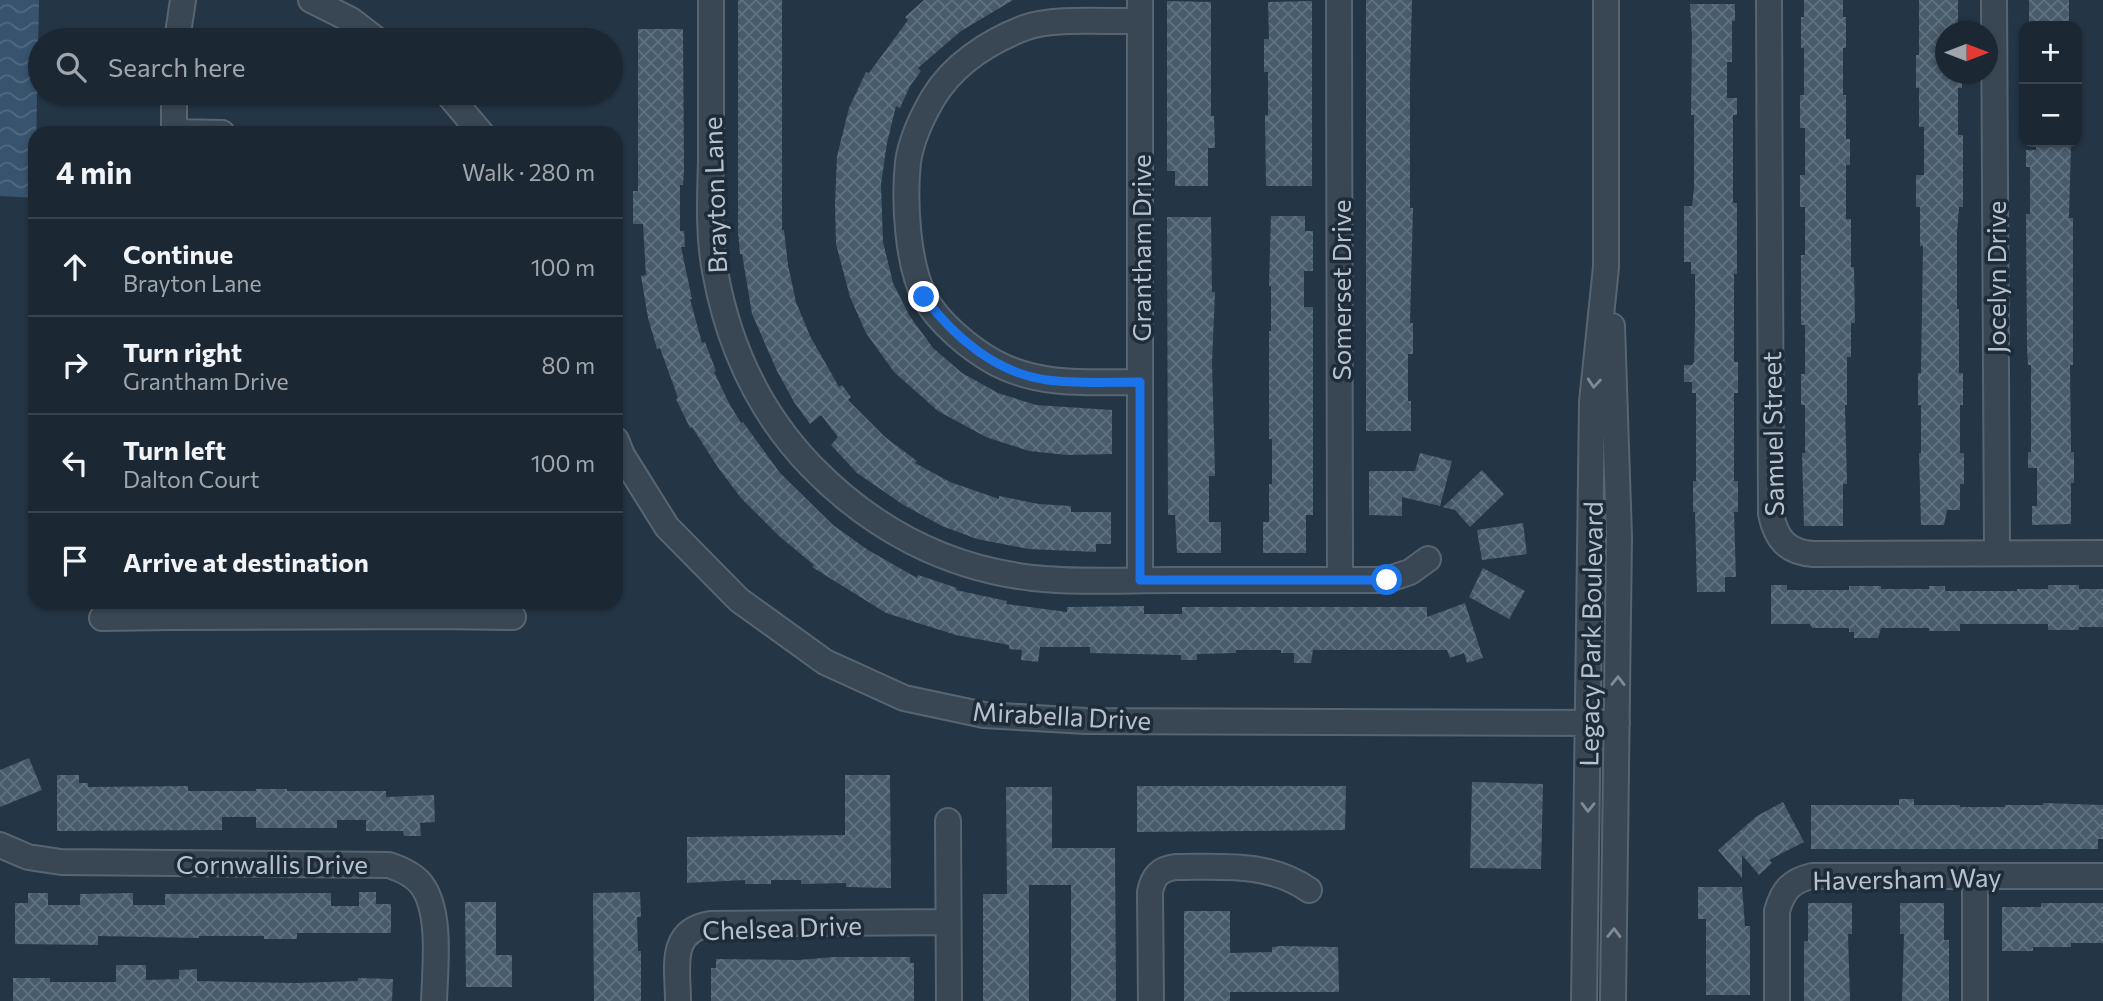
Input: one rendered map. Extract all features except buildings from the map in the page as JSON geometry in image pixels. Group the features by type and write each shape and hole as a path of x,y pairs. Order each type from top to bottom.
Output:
{"street":[{"path":"179,28 183,0"},
{"path":"311,0 361,28"},
{"name":"Brayton Lane","path":"711,0 710,218 714,267 725,318 743,366 790,443 825,480 864,514 909,541 954,560 978,568 1033,578 1387,580 1399,577 1428,559"},
{"name":"Somerset Drive","path":"1339,0 1340,580"},
{"name":"Legacy Park Boulevard","path":"1584,1001 1592,402 1606,267 1606,0"},
{"name":"Samuel Street","path":"1769,0 1771,514 1776,534 1782,543 1792,550 1813,554 2103,553"},
{"name":"Jocelyn Drive","path":"1994,0 1997,553"},
{"path":"1140,11 1027,27 974,54 953,73 928,107 909,160 906,189 911,251 924,297 943,322 967,342 994,362 1045,380 1079,383 1140,382"},
{"name":"Grantham Drive","path":"1140,11 1140,580"},
{"path":"174,105 174,126"},
{"path":"457,105 475,126"},
{"name":"Legacy Park Boulevard","path":"1606,267 1610,285 1618,497 1613,1001"},
{"name":"Mirabella Drive","path":"623,456 667,527 739,600 825,662 904,698 984,715 1086,721 1617,723"},
{"path":"102,618 172,610 438,609 513,617"},
{"path":"948,821 948,1001"},
{"name":"Cornwallis Drive","path":"0,845 28,857 61,862 389,865 421,883 433,907 434,1001"},
{"path":"1151,1001 1150,892 1157,874 1176,867 1249,867 1281,874 1309,890"},
{"name":"Haversham Way","path":"1777,1001 1777,911 1787,887 1799,879 1812,876 2103,876"},
{"path":"1975,877 1975,1001"},
{"name":"Chelsea Drive","path":"678,1001 678,949 689,931 699,926 948,922"}],"water":[{"path":"0,0 39,0 38,28 28,28 28,105 37,105 36,126 28,126 28,198 0,196"}],"route":[{"path":"924,297 943,322 967,342 994,362 1016,371 1045,380 1079,383 1140,382 1140,580 1387,580"}]}
